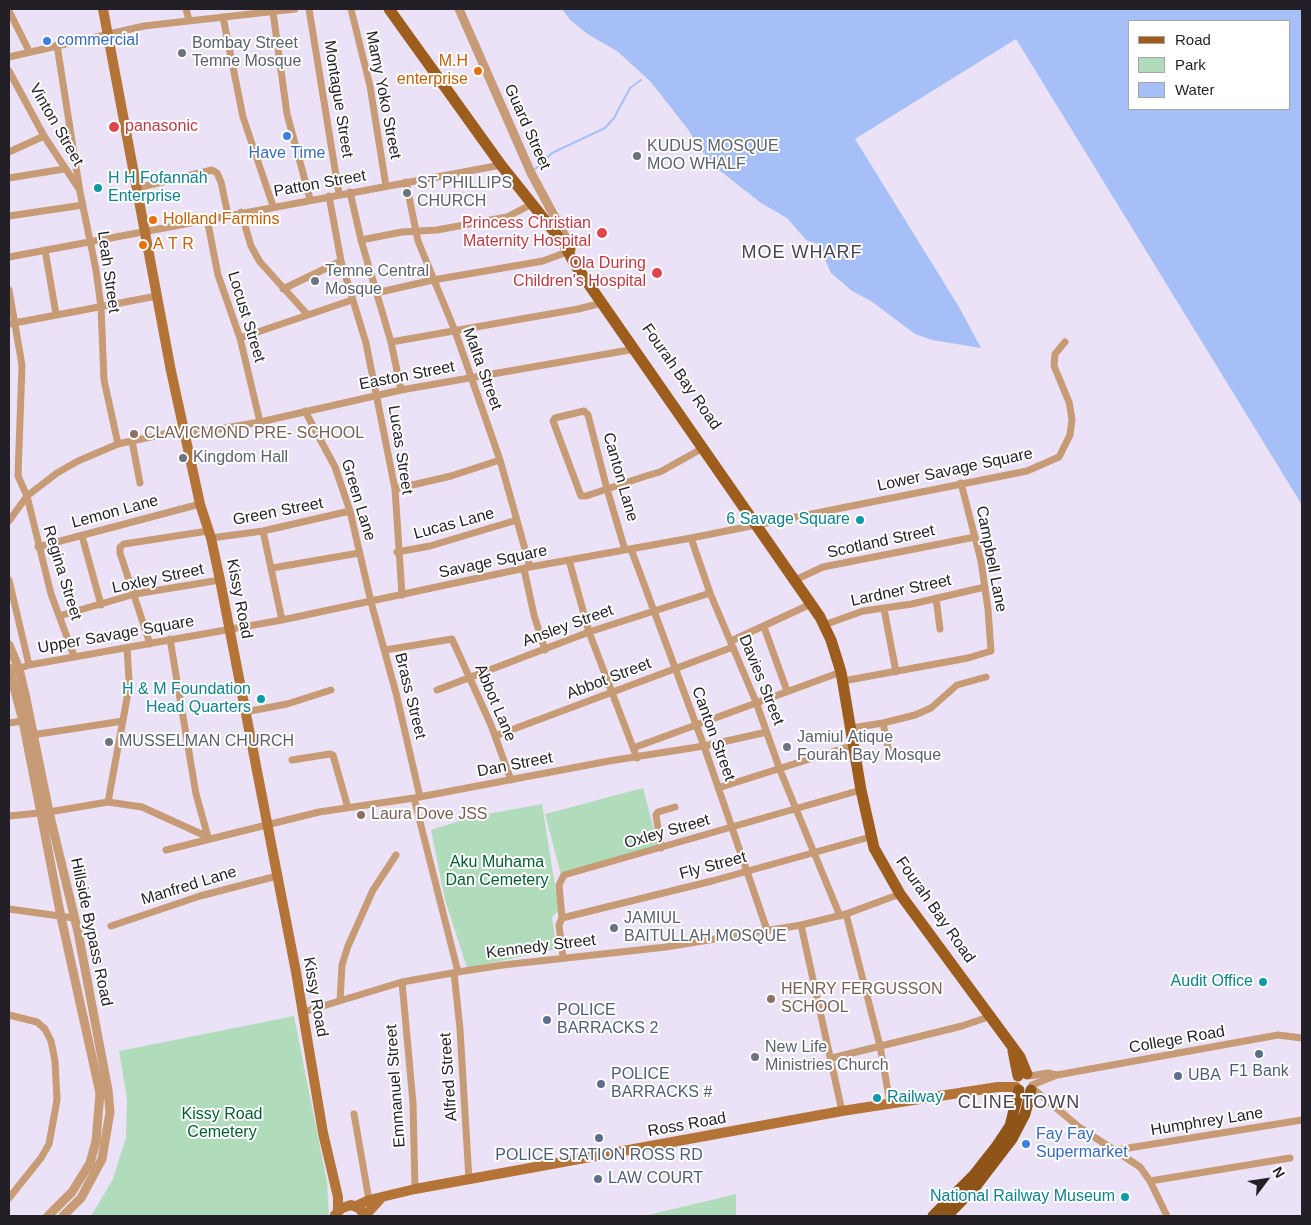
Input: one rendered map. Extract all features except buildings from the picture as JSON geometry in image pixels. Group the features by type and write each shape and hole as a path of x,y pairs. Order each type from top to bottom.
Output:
{"highway":[{"path":"933,1216 974,1175 996,1147 1010,1126 1024,1083"},
{"path":"947,1216 976,1186 1012,1139 1025,1114 1024,1083"}],"main road":[{"name":"Kissy Road","path":"103,9 184,433 220,580 268,825 303,1012 323,1134 338,1197 344,1210"},
{"name":"Fourah Bay Road","path":"389,9 501,165 567,249 738,491 824,625 842,676 870,838 900,894 1020,1057 1024,1083"},
{"name":"Fourah Bay Road","path":"567,249 635,350 692,426 702,448 738,491"},
{"name":"Ross Road","path":"344,1210 382,1196 415,1189 842,1111 1024,1083"},
{"path":"344,1210 365,1216 382,1196"}],"street":[{"path":"186,9 189,20"},
{"path":"9,57 144,26 223,17 236,12 273,12 293,9"},
{"name":"Montague Street","path":"309,9 339,194"},
{"name":"Mamy Yoko Street","path":"351,9 370,86 386,186"},
{"name":"Guard Street","path":"459,9 567,249"},
{"path":"9,10 30,51"},
{"path":"273,12 287,114 310,199"},
{"path":"223,17 244,117 273,206"},
{"name":"Leah Street","path":"57,45 80,192 91,242 101,306 104,380 118,444"},
{"name":"Vinton Street","path":"9,71 44,136 80,192"},
{"path":"9,152 44,136"},
{"name":"Patton Street","path":"9,257 310,199 501,165"},
{"path":"9,178 64,169"},
{"path":"137,188 211,169 219,175 228,215"},
{"name":"Malta Street","path":"406,182 415,231 455,331 500,460 518,520 534,615 545,650"},
{"path":"350,192 361,240 391,342 401,390"},
{"name":"Lucas Street","path":"329,196 341,261 366,343 378,394 395,489 397,552 402,595"},
{"path":"361,240 415,231 445,229 507,217 532,204"},
{"path":"9,216 83,205"},
{"path":"241,212 251,246 263,266 307,314"},
{"name":"Locust Street","path":"207,219 218,275 240,338 260,422"},
{"path":"376,293 433,280 543,261 567,249"},
{"path":"45,250 56,314"},
{"path":"283,288 341,261"},
{"name":"Regina Street","path":"9,290 12,323 22,365 18,476 27,496 38,547 59,616 74,656"},
{"path":"12,323 157,296"},
{"path":"240,338 352,300"},
{"path":"391,342 602,303"},
{"name":"Lower Savage Square","path":"760,527 1040,466 1059,457 1065,450 1070,435 1072,419 1069,402 1054,366 1054,354 1064,342"},
{"name":"Easton Street","path":"9,521 27,496 57,473 118,444 260,422 378,394 635,350"},
{"name":"Green Lane","path":"305,411 335,467 350,511 371,602"},
{"name":"Canton Lane","path":"607,489 581,496 552,426 555,418 586,412 607,489 628,550"},
{"path":"132,441 140,483"},
{"path":"607,489 666,469 702,448"},
{"path":"395,489 451,476 500,460"},
{"name":"Campbell Lane","path":"896,672 988,654 991,651 992,640 985,587 961,483"},
{"name":"Lemon Lane","path":"38,547 200,504"},
{"name":"Green Street","path":"135,594 120,553 120,547 124,544 262,531 350,511"},
{"name":"Lucas Lane","path":"397,552 430,546 518,520"},
{"name":"Savage Square","path":"229,630 371,602 527,568 760,527"},
{"path":"262,531 272,568 282,620"},
{"path":"82,536 101,605"},
{"name":"Scotland Street","path":"795,580 823,567 975,537"},
{"name":"Davies Street","path":"692,538 710,593 756,702 780,770 814,853 843,915 880,1046 890,1103"},
{"name":"Canton Street","path":"628,550 704,746 767,930"},
{"path":"272,568 359,553"},
{"path":"569,560 589,632 637,758"},
{"path":"9,580 29,665"},
{"name":"Loxley Street","path":"59,616 135,594 220,580"},
{"name":"Lardner Street","path":"824,625 862,611 884,609 985,587"},
{"name":"Ansley Street","path":"437,690 589,632 710,593"},
{"path":"135,594 150,644"},
{"path":"936,598 940,629"},
{"name":"Brass Street","path":"371,602 385,650 456,973"},
{"name":"Abbot Street","path":"495,736 675,669 732,644 764,626 811,604"},
{"path":"633,748 787,691 842,676 896,672 884,609"},
{"path":"764,626 787,691"},
{"name":"Upper Savage Square","path":"12,670 74,656 229,630"},
{"path":"170,639 196,794 208,838"},
{"name":"Abbot Lane","path":"385,650 452,639 495,736 511,780"},
{"name":"Hillside Bypass Road","path":"9,645 12,670 23,721 45,813 74,918 108,1090 110,1112 102,1159 81,1198 63,1216"},
{"path":"108,802 129,680 127,648"},
{"name":"Hillside Bypass Road","path":"12,670 32,735 61,917 97,1076 100,1102 96,1140 90,1163 72,1192 48,1216"},
{"path":"850,728 883,724 915,715 931,708 957,685 986,677"},
{"path":"245,712 288,704 331,690"},
{"path":"9,723 23,721"},
{"path":"32,735 123,722"},
{"path":"883,724 890,757"},
{"name":"Dan Street","path":"166,850 291,818 417,798 609,761 704,746 767,732"},
{"path":"718,788 854,746"},
{"path":"292,760 333,755 348,808"},
{"name":"Oxley Street","path":"563,958 558,925 562,918 560,885 561,878 564,876 861,790"},
{"path":"9,816 45,813 108,802 142,807 208,838"},
{"path":"661,848 656,815 658,812 675,807"},
{"name":"Fly Street","path":"562,918 747,872 870,838"},
{"path":"340,1001 342,965 348,946 373,890 396,855"},
{"name":"Manfred Lane","path":"110,926 200,896 277,876"},
{"name":"Kennedy Street","path":"303,1012 402,982 503,964 666,947 801,925 843,915 900,894"},
{"path":"9,909 74,918"},
{"path":"801,925 832,1058 842,1111"},
{"name":"Alfred Street","path":"456,973 469,1180"},
{"name":"Emmanuel Street","path":"402,982 413,1103 415,1189"},
{"path":"9,1015 37,1022 45,1028 51,1041 57,1100 49,1144 42,1158 9,1198"},
{"path":"832,1058 962,1026 991,1016"},
{"name":"College Road","path":"1024,1083 1057,1075 1278,1035 1302,1038"},
{"path":"1024,1083 1079,1127 1140,1167 1150,1181 1167,1216"},
{"path":"354,1114 369,1200"},
{"name":"Humphrey Lane","path":"1116,1150 1302,1120"},
{"path":"1150,1181 1290,1158"}],"green space":[{"path":"643,788 659,849 561,875 545,814"},
{"name":"Aku Muhama Dan Cemetery","path":"542,804 559,911 552,917 557,949 467,968 445,900 431,830 471,817"},
{"name":"Kissy Road Cemetery","path":"294,1016 327,1182 329,1216 91,1216 113,1179 126,1137 127,1099 119,1051"},
{"path":"736,1194 736,1216 644,1216"}],"water":[{"path":"562,9 1302,9 1302,505 1016,39 855,139 959,307 981,348 932,340 915,334 871,301 852,291 831,273 818,244 806,240 787,218 761,203 719,170 702,151 687,128 650,81 617,51 589,35 570,20"}],"waterway":[{"path":"533,171 552,153 605,128 614,118 630,88 641,80"}],"place":[{"name":"commercial","path":"47,41"},
{"name":"Bombay Street Temne Mosque","path":"182,53"},
{"name":"M.H enterprise","path":"478,71"},
{"name":"panasonic","path":"114,127"},
{"name":"Have Time","path":"287,136"},
{"name":"KUDUS MOSQUE MOO WHALF","path":"637,156"},
{"name":"H H Fofannah Enterprise","path":"98,188"},
{"name":"ST PHILLIPS CHURCH","path":"407,193"},
{"name":"Holland Farmins","path":"153,220"},
{"name":"Princess Christian Maternity Hospital","path":"602,233"},
{"name":"A T R","path":"143,245"},
{"name":"Ola During Children's Hospital","path":"657,273"},
{"name":"Temne Central Mosque","path":"315,281"},
{"name":"CLAVICMOND PRE- SCHOOL","path":"134,434"},
{"name":"Kingdom Hall","path":"183,458"},
{"name":"6 Savage Square","path":"860,520"},
{"name":"H & M Foundation Head Quarters","path":"261,699"},
{"name":"MUSSELMAN CHURCH","path":"109,742"},
{"name":"Jamiul Atique Fourah Bay Mosque","path":"787,747"},
{"name":"Laura Dove JSS","path":"361,815"},
{"name":"JAMIUL BAITULLAH MOSQUE","path":"614,928"},
{"name":"Audit Office","path":"1263,982"},
{"name":"HENRY FERGUSSON SCHOOL","path":"771,999"},
{"name":"POLICE BARRACKS 2","path":"547,1020"},
{"name":"F1 Bank","path":"1259,1054"},
{"name":"New Life Ministries Church","path":"755,1057"},
{"name":"UBA","path":"1178,1076"},
{"name":"POLICE BARRACKS #","path":"601,1084"},
{"name":"Railway","path":"877,1098"},
{"name":"POLICE STATION ROSS RD","path":"599,1138"},
{"name":"Fay Fay Supermarket","path":"1026,1144"},
{"name":"LAW COURT","path":"598,1179"},
{"name":"National Railway Museum","path":"1125,1197"}],"district":[{"name":"MOE WHARF","path":"802,253"},
{"name":"CLINE TOWN","path":"1019,1103"}]}
